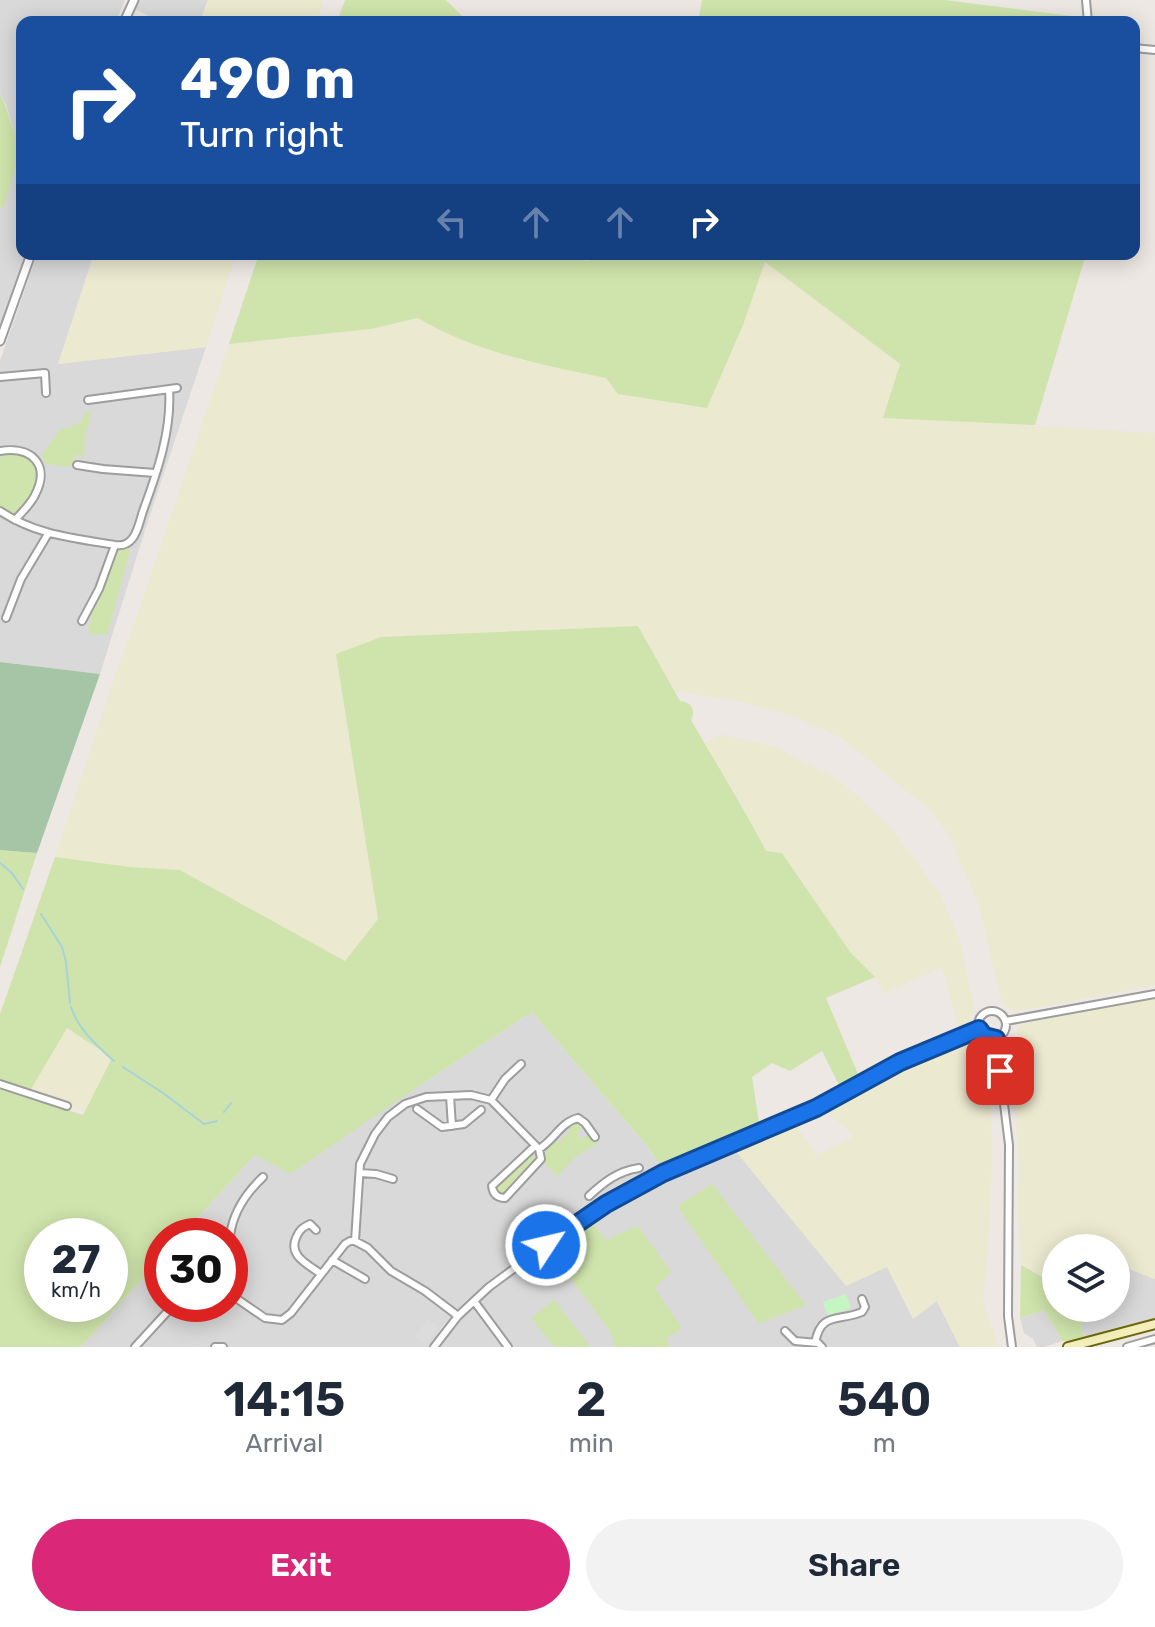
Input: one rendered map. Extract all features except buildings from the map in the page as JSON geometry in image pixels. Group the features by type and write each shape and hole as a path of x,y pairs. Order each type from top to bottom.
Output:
{"main road":[{"path":"1068,1347 1155,1324"}],"street":[{"path":"0,341 29,260"},
{"path":"0,377 45,373 46,393"},
{"path":"0,511 48,534 122,546 132,539 151,490 173,389 88,400"},
{"path":"0,451 26,452 40,467 40,483 34,499 15,520"},
{"path":"77,465 155,473"},
{"path":"6,618 21,579 48,534"},
{"path":"82,621 99,589 115,545"},
{"path":"1006,1021 1155,994"},
{"path":"996,1039 984,1036 979,1029 981,1016 989,1011 998,1012 1006,1021"},
{"path":"996,1039 1004,1032 1006,1021"},
{"path":"434,1347 474,1301 546,1245 606,1204 663,1173 816,1108 900,1062 979,1029"},
{"path":"996,1039 1009,1145 1008,1316 1012,1347"},
{"path":"491,1100 505,1079 521,1064"},
{"path":"0,1084 67,1106"},
{"path":"355,1241 360,1164 375,1134 388,1117 405,1104 426,1097 471,1095 491,1100 537,1147 541,1159 505,1198 499,1198 492,1186 537,1147 550,1141 572,1119 578,1118 585,1123 595,1137"},
{"path":"450,1096 452,1126"},
{"path":"417,1109 442,1127 464,1124 481,1110"},
{"path":"589,1196 617,1174 639,1168"},
{"path":"360,1173 393,1179"},
{"path":"234,1218 240,1205 263,1177"},
{"path":"596,1189 606,1204"},
{"path":"316,1230 310,1224 304,1226 297,1233 293,1246 301,1260 321,1274"},
{"path":"248,1306 265,1318 282,1320 291,1313 345,1244 355,1241 368,1248 391,1271 458,1316"},
{"path":"332,1260 365,1279"},
{"path":"785,1331 795,1341 818,1345 817,1331 822,1323 862,1312 865,1307 862,1299"},
{"path":"474,1301 508,1347"},
{"path":"135,1347 158,1322"},
{"path":"1127,1347 1155,1339"},
{"path":"215,1347 223,1347"}],"shaded area":[{"path":"0,0 125,0 118,16 16,16 16,138 0,94"},
{"path":"138,0 208,0 202,16 149,16 134,9"},
{"path":"208,0 324,0 318,16 202,16"},
{"path":"16,138 16,260 25,260 0,332 0,207 2,209"},
{"path":"35,260 92,260 58,364 206,347 100,674 0,662 0,361"},
{"path":"92,260 234,260 206,347 58,364"},
{"path":"765,262 900,364 884,417 1155,433 1155,985 1013,1012 1002,1003 979,905 948,834 930,810 840,737 790,715 738,701 675,691 638,626 381,637 336,654 378,919 345,961 180,870 55,857 229,344 371,329 418,318 439,331 524,361 606,378 675,403 707,408 743,325"},
{"path":"720,734 775,747 839,780 888,824 939,892 960,940 974,1010 970,1025 959,1029 942,967 884,994 875,977 850,952 825,919 798,874 766,851 730,784 704,744"},
{"path":"1155,998 1155,1279 1130,1269 1130,1234 1042,1234 1042,1277 1021,1265 1012,1060 1019,1022"},
{"path":"532,1012 661,1166 563,1227 493,1280 460,1307 429,1347 81,1347 104,1322 128,1322 128,1295 144,1277 144,1322 248,1322 248,1218 197,1218 255,1155 431,1078"},
{"path":"66,1028 111,1060 85,1112 30,1091"},
{"path":"966,1039 981,1055 991,1107 992,1162 983,1302 999,1347 960,1347 937,1301 913,1319 887,1267 846,1286 731,1147 793,1120 816,1155 855,1136 821,1108 904,1064"},
{"path":"731,1147 887,1266 913,1318 937,1301 960,1347 440,1347 463,1316 486,1295 605,1209 664,1177"},
{"path":"1130,1269 1155,1279 1155,1320 1084,1339 1080,1322 1130,1322"},
{"path":"1042,1311 1042,1322 1051,1322 1062,1341 1037,1347 1033,1339 1024,1333 1020,1318"},
{"path":"428,1319 439,1327 426,1345 415,1336"}],"green space":[{"path":"345,0 446,0 462,16 339,16"},
{"path":"702,0 945,0 1072,16 699,16"},
{"path":"0,94 16,137 16,167 3,209 0,207"},
{"path":"257,260 1084,260 1035,425 883,418 900,364 765,262 743,325 707,408 618,394 606,378 485,348 418,318 371,329 229,344"},
{"path":"91,411 85,433 84,462 81,455 76,454 68,467 46,464 41,456 60,430 80,423 85,412"},
{"path":"4,454 22,456 37,468 37,484 33,494 16,514 0,506 0,458"},
{"path":"129,544 130,551 107,635 91,634 89,615 108,576 117,547"},
{"path":"638,626 680,701 692,707 691,720 766,851 782,853 850,952 875,977 826,998 858,1074 839,1085 822,1051 790,1071 772,1063 752,1077 759,1123 661,1166 532,1012 290,1174 255,1155 197,1218 144,1218 144,1277 128,1295 128,1218 24,1218 24,1322 104,1322 81,1347 0,1347 0,1089 83,1115 111,1060 67,1028 30,1091 0,1080 0,1014 55,857 180,870 345,961 378,919 336,654 381,637"},
{"path":"0,662 100,674 37,853 0,850"},
{"path":"0,850 37,853 0,967"},
{"path":"577,1120 582,1128 577,1135 580,1139 589,1135 598,1143 574,1158 558,1176 543,1162 544,1153 555,1140 559,1142 570,1130 566,1125"},
{"path":"532,1153 537,1157 535,1160 504,1194 495,1190 496,1185"},
{"path":"712,1184 806,1305 759,1324 677,1206"},
{"path":"590,1220 606,1240 639,1227 671,1272 655,1288 682,1328 666,1339 670,1347 614,1347 611,1333 549,1249"},
{"path":"1021,1265 1042,1277 1042,1311 1020,1318"},
{"path":"846,1294 851,1308 828,1316 823,1302"},
{"path":"554,1300 591,1347 554,1347 531,1318"},
{"path":"1051,1322 1080,1322 1084,1339 1062,1341"}],"waterway":[{"path":"0,863 23,889"},
{"path":"41,914 62,947 70,1003"},
{"path":"71,1007 83,1030 114,1061"},
{"path":"123,1067 204,1124 217,1121"},
{"path":"224,1112 231,1103"}],"route":[{"path":"546,1245 606,1204 663,1173 816,1108 900,1062 979,1029 987,1038 996,1039 1000,1071"}]}
